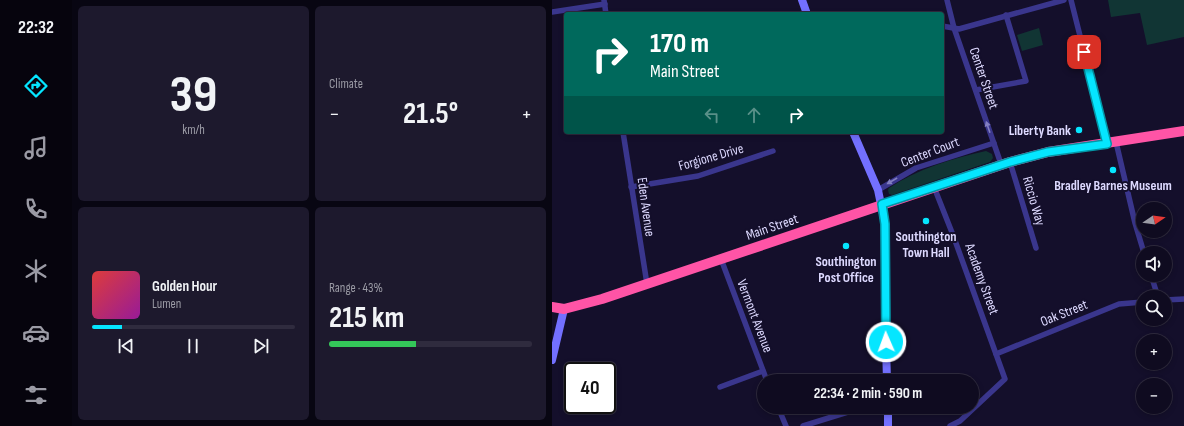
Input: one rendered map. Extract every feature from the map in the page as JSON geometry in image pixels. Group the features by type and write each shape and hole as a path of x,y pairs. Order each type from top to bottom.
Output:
{"highway":[{"name":"Main Street","path":"552,307 564,308 584,304 647,284 1005,163 1048,152 1184,131"}],"street":[{"path":"802,0 806,12"},
{"name":"Center Street","path":"947,0 954,28 994,143 1005,163"},
{"path":"944,26 959,29 1064,0"},
{"path":"1071,0 1142,246"},
{"path":"552,12 604,2 606,12"},
{"path":"976,90 1026,81 1006,15"},
{"name":"Eden Avenue","path":"623,134 630,187 647,284"},
{"path":"854,134 878,190 885,224 887,374"},
{"name":"Center Court","path":"878,190 916,168 994,143"},
{"name":"Forgione Drive","path":"630,187 698,176 773,151"},
{"name":"Riccio Way","path":"1005,163 1036,248"},
{"name":"Academy Street","path":"934,187 1005,379 960,421 950,426"},
{"name":"Vermont Avenue","path":"721,260 764,374"},
{"path":"1172,300 1184,299"},
{"name":"Oak Street","path":"996,354 1119,304 1136,303"},
{"path":"552,360 564,308"},
{"path":"720,387 763,371"},
{"path":"781,414 786,426"},
{"path":"803,426 842,414"},
{"path":"888,414 888,426"}],"green space":[{"path":"1108,0 1184,0 1184,37 1147,45 1140,13 1111,17"},
{"path":"1039,28 1043,45 1022,51 1017,35"},
{"path":"986,151 992,154 993,158 990,162 892,195 889,194 889,188 911,175 961,157"}],"place":[{"name":"Liberty Bank","path":"1079,130"},
{"name":"Bradley Barnes Museum","path":"1113,170"},
{"name":"Southington Town Hall","path":"926,221"},
{"name":"Southington Post Office","path":"846,246"}],"route":[{"path":"886,342 885,224 882,204 1010,162 1048,152 1107,144 1084,52"}]}
